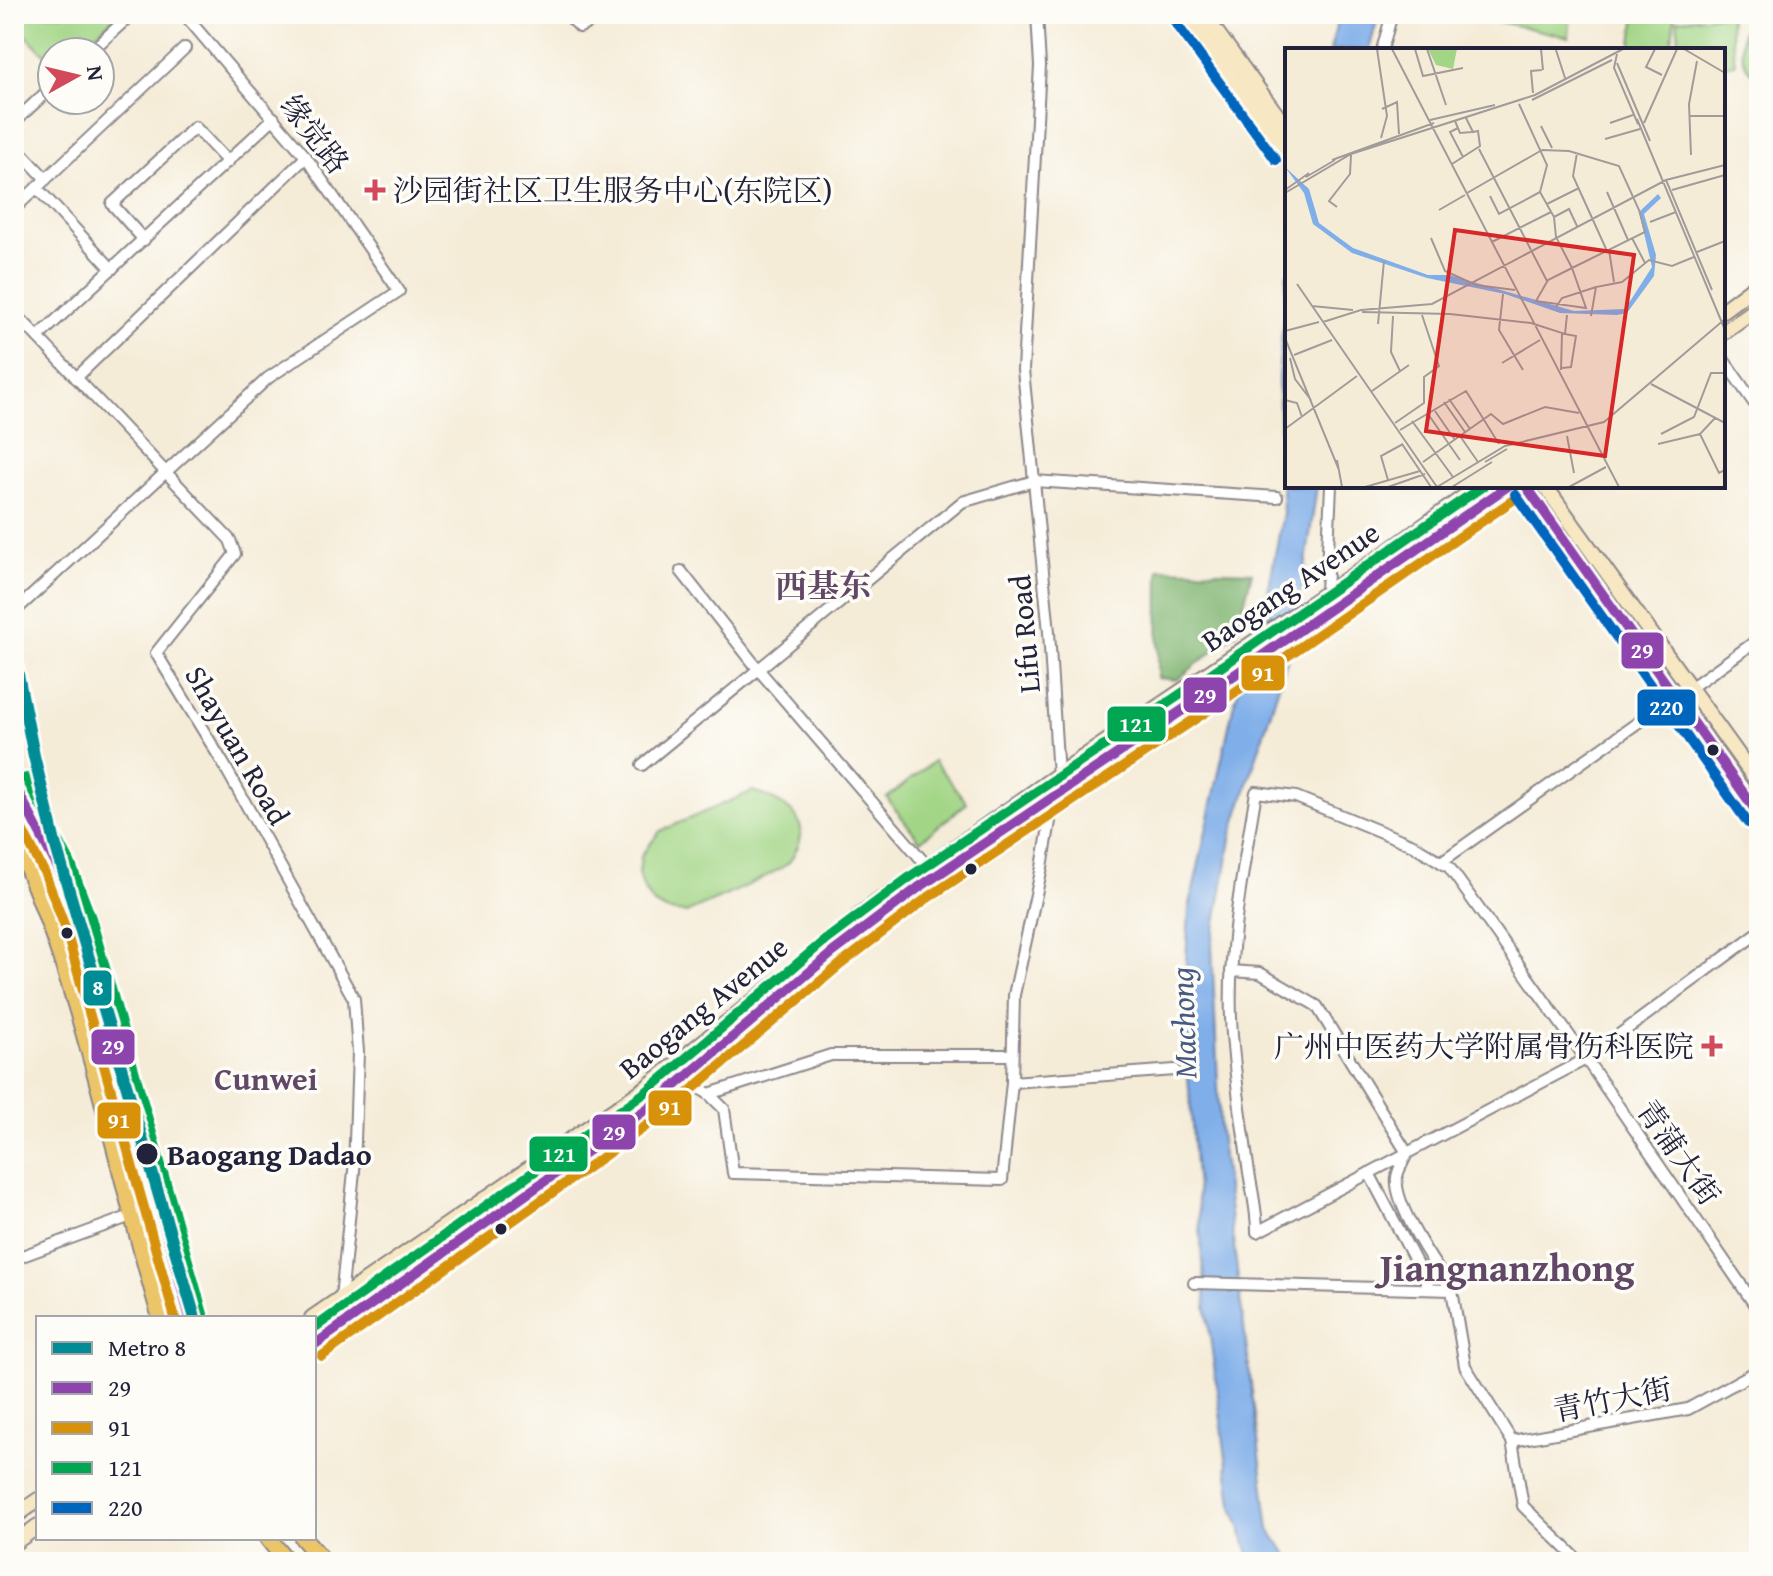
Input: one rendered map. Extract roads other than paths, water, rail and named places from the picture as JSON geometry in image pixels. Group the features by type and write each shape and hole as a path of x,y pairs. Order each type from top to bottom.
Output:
{"main road":[{"path":"1186,14 1285,149"},
{"path":"1203,14 1285,126"},
{"path":"1725,308 1759,283"},
{"path":"1725,332 1759,307"},
{"name":"Baogang Avenue","path":"316,1344 655,1103 872,922 1217,687 1394,556 1477,488"},
{"name":"Baogang Avenue","path":"315,1316 646,1088 810,953 1058,776 1326,592 1394,556 1505,488"},
{"path":"1527,488 1759,815"},
{"path":"1546,488 1759,784"},
{"path":"14,784 42,833 78,923 189,1316"},
{"path":"14,836 38,892 64,969 160,1316"},
{"path":"14,1517 36,1501"},
{"path":"14,1543 36,1527"},
{"path":"270,1540 287,1562"},
{"path":"305,1540 324,1562"}],"street":[{"path":"108,36 132,14"},
{"name":"缘觉路","path":"165,473 268,378 399,291 306,157 184,14"},
{"path":"567,14 580,27 607,14"},
{"name":"Lifu Road","path":"709,1094 724,1109 733,1173 1002,1180 1012,1082 1014,995 1058,776 1049,632 1023,370 1040,66 1037,14"},
{"path":"1383,48 1392,14"},
{"path":"14,209 185,48"},
{"path":"14,122 36,102"},
{"path":"38,337 274,118"},
{"path":"144,240 112,204 185,135 195,127 228,162"},
{"path":"14,145 46,179"},
{"path":"76,378 306,157"},
{"path":"37,188 112,269"},
{"name":"Shayuan Road","path":"14,312 230,540 235,554 156,653 231,777 354,999 358,1052 354,1171 341,1298"},
{"path":"1725,362 1759,410"},
{"path":"14,612 165,473"},
{"path":"642,765 962,502 1034,481 1277,497"},
{"path":"1326,592 1331,488"},
{"path":"681,571 758,669 928,867"},
{"path":"1690,688 1759,639"},
{"path":"1441,862 1674,697"},
{"name":"青蒲大街","path":"1231,971 1235,919 1256,792 1296,797 1413,845 1449,867 1586,1059 1759,1311"},
{"path":"1407,1153 1317,1006 1260,973 1231,971 1231,1020 1257,1232 1586,1059 1759,932"},
{"path":"684,1079 709,1094 831,1055 1012,1055"},
{"path":"1012,1082 1175,1070"},
{"path":"1407,1153 1397,1178 1401,1199 1427,1254 1452,1290 1465,1366 1512,1441 1523,1506 1580,1562"},
{"path":"1369,1173 1430,1289"},
{"path":"14,1259 131,1216"},
{"path":"1194,1283 1452,1290"},
{"name":"青竹大街","path":"1512,1441 1688,1409 1759,1370"}],"water":[{"path":"1334,14 1379,14 1370,48 1331,48 1336,27"},
{"path":"1285,296 1285,488 1317,488 1296,632 1232,834 1212,945 1220,1132 1269,1529 1293,1562 1252,1562 1232,1504 1206,1305 1183,1012 1189,909 1234,703 1263,618 1283,513 1278,378"}],"metro line":[{"name":"8","path":"14,654 55,843 194,1316"}],"place":[{"name":"沙园街社区卫生服务中心(东院区)","path":"375,190"},
{"name":"广州中医药大学附属骨伤科医院","path":"1712,1046"},
{"name":"Baogang Dadao","path":"147,1154"}],"district":[{"name":"西基东","path":"823,585"},
{"name":"Cunwei","path":"266,1078"},
{"name":"Jiangnanzhong","path":"1507,1267"}],"water label":[{"name":"Machong","path":"1183,1023"}]}
